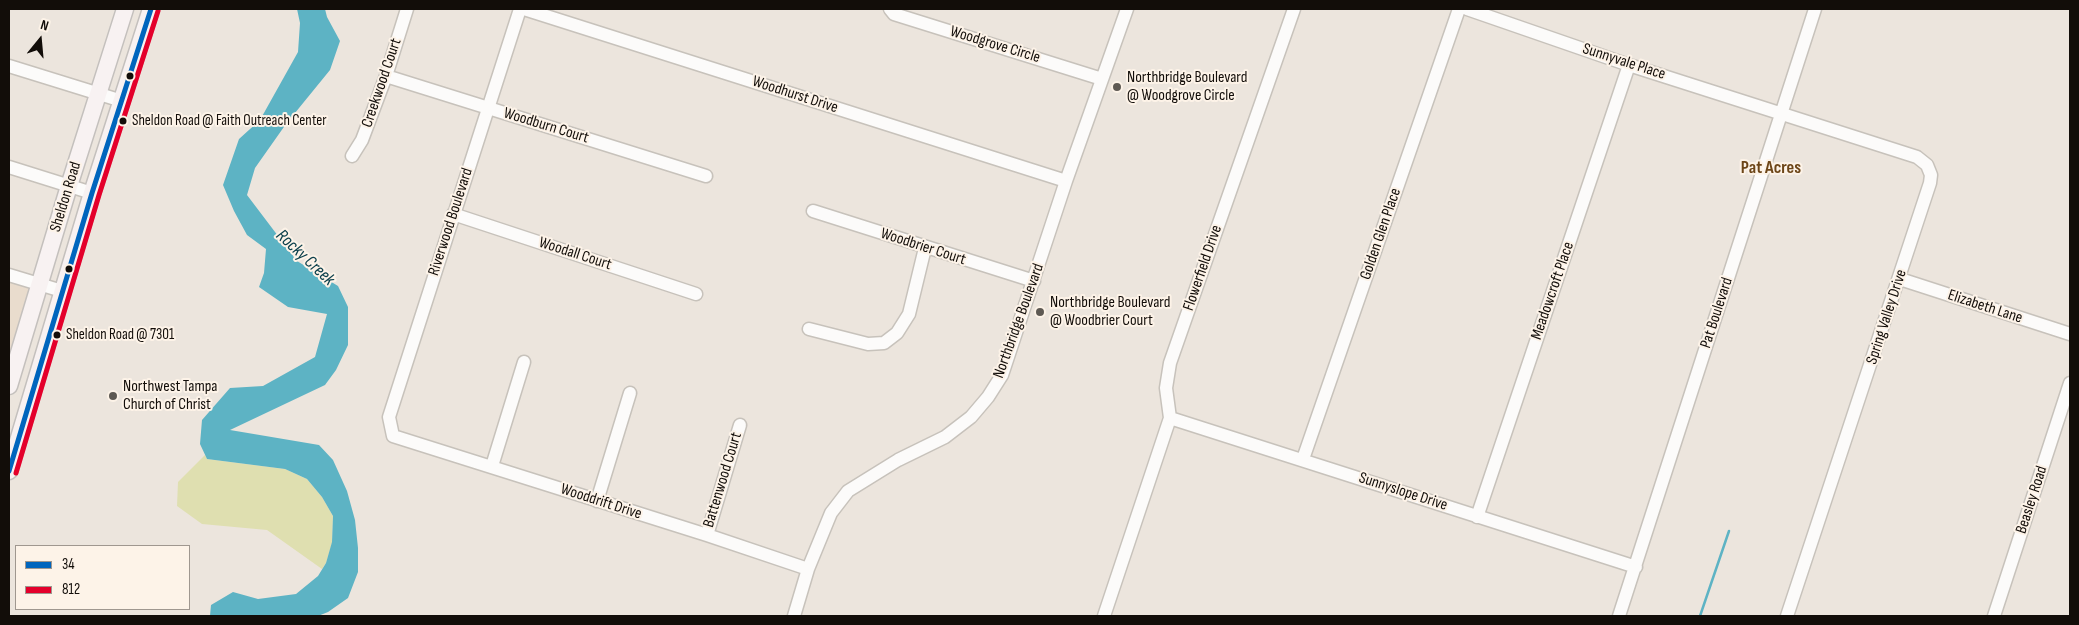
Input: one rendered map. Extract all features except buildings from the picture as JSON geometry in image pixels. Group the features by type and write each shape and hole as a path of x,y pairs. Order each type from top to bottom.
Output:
{"main road":[{"name":"Sheldon Road","path":"9,386 125,9"},
{"name":"Sheldon Road","path":"9,470 14,432 62,291 151,9"}],"street":[{"name":"Creekwood Court","path":"352,156 362,140 386,76 406,9"},
{"name":"Riverwood Boulevard","path":"393,436 389,417 520,9"},
{"name":"Woodhurst Drive","path":"524,9 1066,181"},
{"name":"Woodgrove Circle","path":"890,9 894,14 1102,79"},
{"name":"Northbridge Boulevard","path":"794,616 808,569 831,513 848,491 898,460 945,438 971,417 988,398 1002,375 1066,181 1127,9"},
{"name":"Flowerfield Drive","path":"1104,616 1170,418 1166,388 1170,363 1294,9"},
{"name":"Golden Glen Place","path":"1303,459 1459,9"},
{"name":"Sunnyvale Place","path":"1467,9 1781,114"},
{"name":"Pat Boulevard","path":"1619,616 1815,9"},
{"name":"Meadowcroft Place","path":"1477,517 1629,64"},
{"path":"9,66 122,101"},
{"name":"Woodburn Court","path":"386,76 706,176"},
{"name":"Spring Valley Drive","path":"1781,114 1917,157 1927,165 1931,174 1930,183 1900,279 1787,616"},
{"path":"9,167 92,193"},
{"name":"Woodbrier Court","path":"813,211 1034,281"},
{"name":"Woodall Court","path":"453,214 696,294"},
{"path":"809,328 868,344 884,343 897,334 909,314 925,248"},
{"path":"9,275 62,291"},
{"name":"Elizabeth Lane","path":"1900,279 2070,334"},
{"path":"492,466 524,362"},
{"name":"Beasley Road","path":"1994,616 2070,383"},
{"path":"596,501 630,393"},
{"name":"Sunnyslope Drive","path":"1170,418 1636,567"},
{"name":"Battenwood Court","path":"707,535 740,425"},
{"name":"Wooddrift Drive","path":"393,436 492,466 808,569"}],"shaded area":[{"path":"9,280 32,289 9,365"}],"green space":[{"path":"205,455 207,459 285,469 307,479 322,497 333,516 332,543 326,563 322,569 267,530 202,524 177,506 178,482"}],"water":[{"path":"297,9 325,9 327,17 340,41 330,70 286,124 255,168 247,195 297,261 338,286 348,307 348,345 336,370 325,385 230,430 319,445 333,460 347,491 355,520 358,572 348,598 328,612 318,616 210,616 211,605 233,592 258,599 296,594 318,576 326,563 332,542 333,516 322,497 307,479 285,469 207,459 200,444 202,420 230,388 263,386 315,357 327,314 288,307 259,287 264,273 266,249 247,235 223,185 239,139 260,120 298,52 300,23"}],"waterway":[{"path":"1700,616 1729,531"}],"transit line":[{"name":"34","path":"9,471 92,193 151,9"},
{"name":"812","path":"16,473 99,195 158,11"}],"place":[{"name":"Northbridge Boulevard @ Woodgrove Circle","path":"1117,87"},
{"name":"Sheldon Road @ Faith Outreach Center","path":"123,121"},
{"name":"Northbridge Boulevard @ Woodbrier Court","path":"1040,312"},
{"name":"Sheldon Road @ 7301","path":"57,335"},
{"name":"Northwest Tampa Church of Christ","path":"113,396"}],"district":[{"name":"Pat Acres","path":"1771,168"}],"water label":[{"name":"Rocky Creek","path":"305,258"}]}
